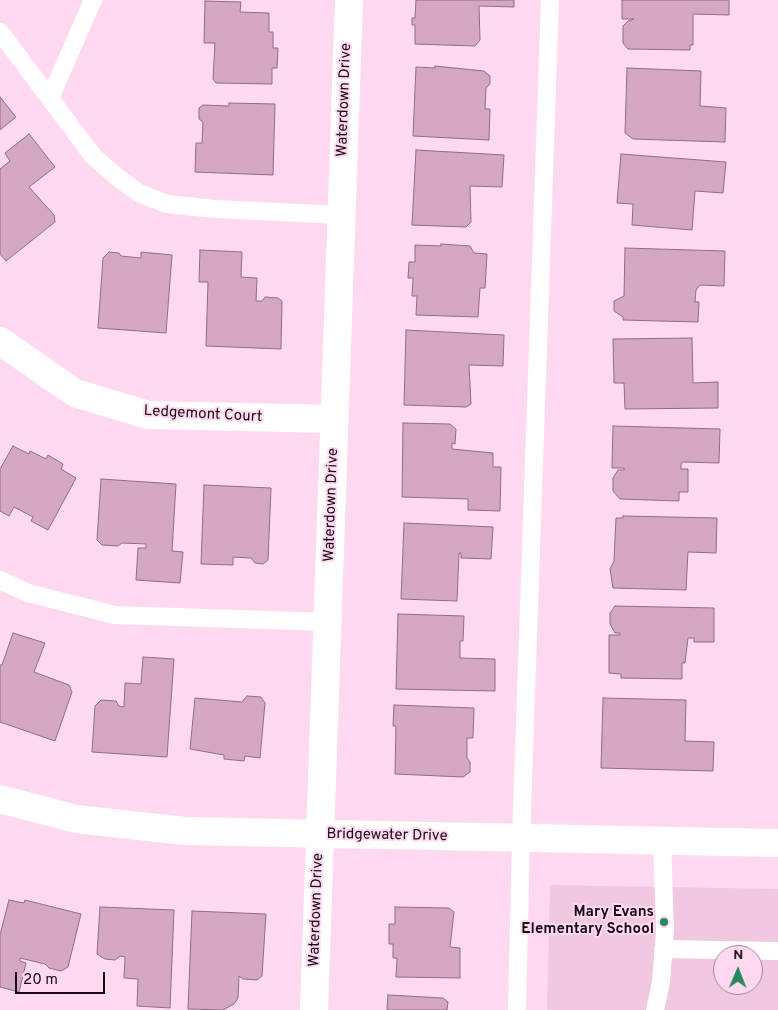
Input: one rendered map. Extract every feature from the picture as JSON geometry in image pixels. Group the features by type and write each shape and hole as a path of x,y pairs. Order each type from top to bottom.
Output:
{"street":[{"name":"Waterdown Drive","path":"314,1010 349,0"},
{"name":"Ledgemont Court","path":"0,341 75,393 148,415 335,419"},
{"name":"Bridgewater Drive","path":"0,799 76,818 185,831 778,843"}],"lane":[{"path":"50,98 93,0"},
{"path":"517,1010 521,838 550,0"},
{"path":"0,32 93,156 139,193 167,204 215,209 342,215"},
{"path":"0,580 28,593 115,615 328,622"},
{"path":"655,1010 661,982 665,930 662,841"},
{"path":"663,949 778,951"}],"shaded area":[{"name":"Mary Evans Elementary School","path":"550,885 778,889 778,1010 547,1010"}],"building":[{"path":"416,0 514,0 514,7 479,6 480,40 475,46 415,44 415,25 412,25 412,18 415,18"},
{"path":"622,0 729,0 729,15 693,14 693,45 690,45 690,50 628,49 623,43 623,26 628,21 634,19 622,19"},
{"path":"205,1 241,2 240,12 269,13 269,32 273,32 273,48 278,48 277,68 272,68 272,84 216,83 213,79 215,43 204,43"},
{"path":"435,66 484,71 490,76 490,84 486,88 485,109 490,109 489,140 413,136 416,67 435,68"},
{"path":"627,68 701,71 700,106 726,108 725,142 633,139 625,133"},
{"path":"0,97 16,117 0,130"},
{"path":"229,103 275,104 273,175 195,172 196,143 202,143 203,122 199,119 199,108 203,105 229,106"},
{"path":"29,134 55,167 29,187 54,215 55,222 6,261 0,254 0,169 10,161 5,153"},
{"path":"416,150 504,155 502,187 470,186 471,222 466,227 412,225"},
{"path":"621,154 726,162 723,193 695,191 692,230 632,225 633,204 617,203"},
{"path":"441,244 470,246 474,253 487,254 485,288 480,288 478,317 416,315 417,296 412,296 413,278 408,278 409,262 415,262 415,245 441,246"},
{"path":"625,248 725,251 724,286 700,285 696,290 695,302 699,302 698,322 623,320 623,317 614,311 614,301 624,296"},
{"path":"200,250 242,252 241,277 257,278 256,301 262,301 265,297 278,298 282,301 281,349 206,346 208,282 199,282"},
{"path":"109,252 119,253 121,256 141,258 141,252 172,255 166,333 98,328 103,258"},
{"path":"406,330 504,335 503,366 469,365 471,404 466,407 404,405"},
{"path":"692,338 693,383 718,382 718,408 625,409 624,383 614,383 613,339"},
{"path":"403,423 450,424 456,429 455,444 452,443 452,449 493,453 493,467 501,467 500,511 468,510 468,499 402,497"},
{"path":"613,426 720,429 719,463 683,462 681,469 688,469 688,492 679,492 679,501 620,499 613,491 613,478 618,470 624,470 624,468 612,468"},
{"path":"13,446 29,454 30,451 46,459 48,455 63,464 61,469 76,478 48,530 31,521 33,517 14,507 9,516 0,511 0,469"},
{"path":"101,479 176,484 172,551 183,552 180,583 136,580 138,548 146,548 146,544 122,543 118,546 102,545 97,540"},
{"path":"204,485 271,488 268,560 263,564 255,563 251,558 233,557 233,565 201,564"},
{"path":"623,516 717,518 716,553 688,552 686,590 613,588 610,569 614,561 616,518 623,518"},
{"path":"404,523 493,527 491,559 461,558 461,553 459,553 457,601 401,599"},
{"path":"615,606 714,608 714,642 694,642 694,638 688,638 685,663 682,663 682,679 621,678 621,674 609,673 609,635 620,635 620,633 615,633 610,624 610,613"},
{"path":"398,614 464,616 463,641 460,641 460,658 495,659 495,691 396,689"},
{"path":"13,633 45,643 34,672 69,685 72,692 55,741 0,722 0,665 2,665"},
{"path":"143,657 174,659 167,757 92,752 95,706 101,700 116,701 119,706 124,707 125,683 141,684"},
{"path":"247,696 261,697 265,703 260,758 245,756 244,761 224,759 224,755 190,749 195,698 242,702"},
{"path":"603,698 686,700 685,741 714,742 713,771 601,768"},
{"path":"394,705 474,708 473,738 467,738 467,758 470,762 470,772 463,777 395,774 396,726 393,726"},
{"path":"9,900 24,903 25,900 81,914 68,967 61,971 49,968 45,964 20,958 20,961 26,963 19,992 0,987 0,935"},
{"path":"100,907 174,910 170,1008 137,1006 138,979 124,978 125,957 120,956 115,960 105,959 97,954"},
{"path":"395,907 449,908 454,912 450,947 460,948 460,978 396,977 397,958 393,958 393,944 389,944 389,924 395,924"},
{"path":"192,911 266,914 262,976 257,980 243,979 239,976 238,998 234,1004 223,1010 188,1009"},
{"path":"388,995 443,998 448,1002 447,1010 387,1010"}],"place":[{"name":"Mary Evans Elementary School","path":"664,922"}]}
